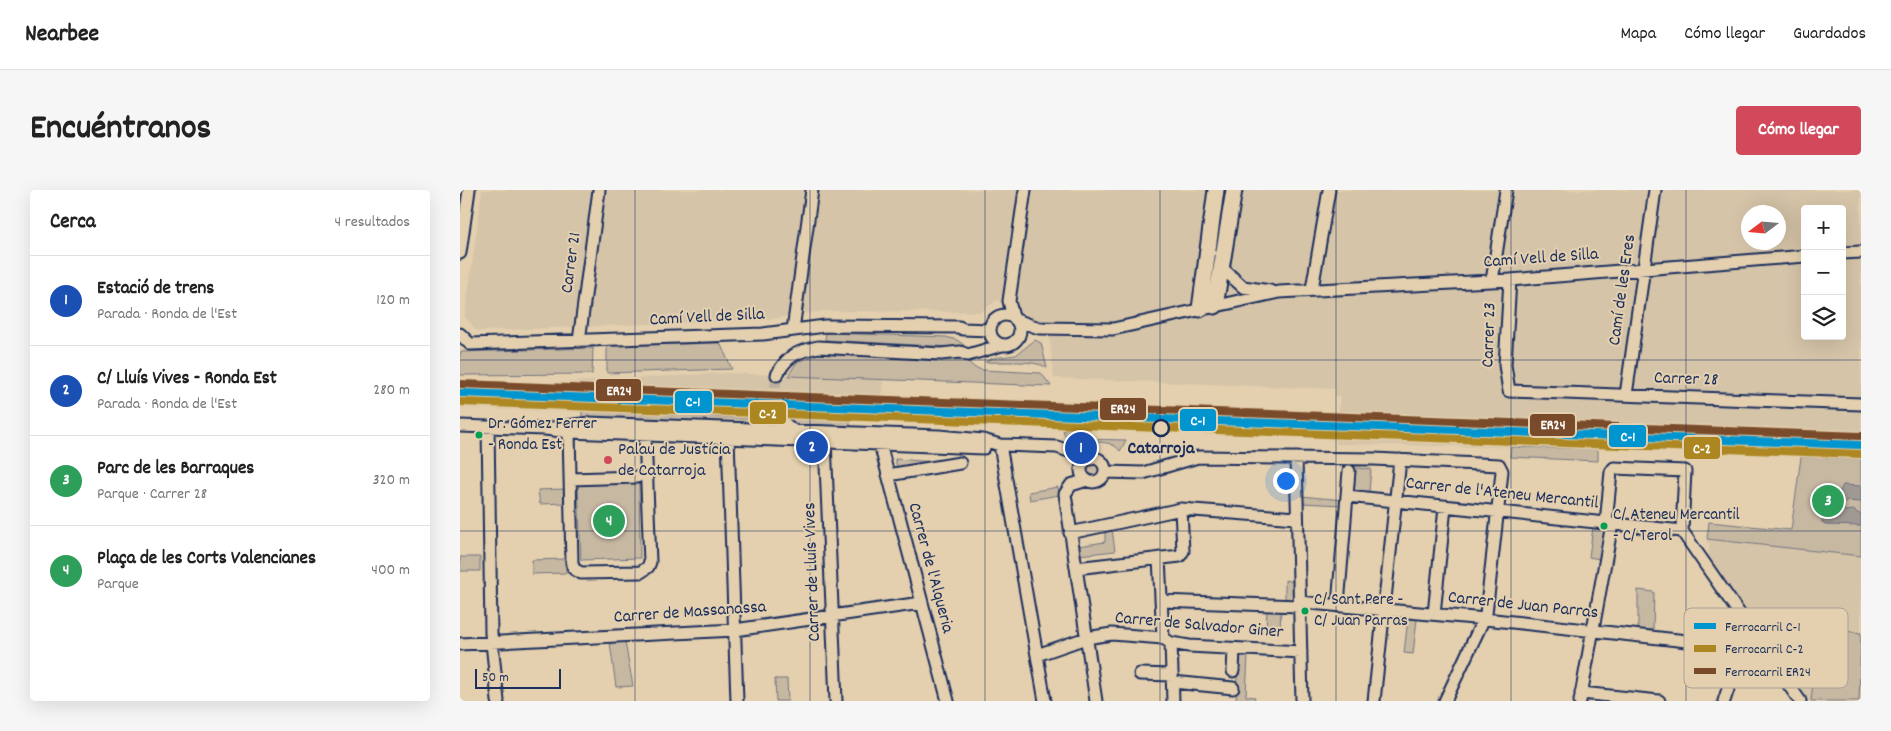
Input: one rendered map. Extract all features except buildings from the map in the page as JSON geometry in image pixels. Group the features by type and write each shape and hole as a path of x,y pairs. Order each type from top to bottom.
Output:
{"street":[{"path":"460,253 469,190"},
{"name":"Carrer 21","path":"579,341 600,190"},
{"path":"793,330 812,190"},
{"path":"960,352 968,354 1011,344 1018,338 1020,329 1009,301 1025,190"},
{"path":"1207,308 1216,190"},
{"path":"1207,308 1221,266 1234,190"},
{"path":"1312,289 1330,190"},
{"name":"Carrer 23","path":"1492,281 1506,190"},
{"name":"Camí de les Eres","path":"1626,395 1655,190"},
{"path":"1846,253 1861,252"},
{"name":"Camí Vell de Silla","path":"1015,319 1039,328 1113,328 1279,292 1510,280 1801,256"},
{"name":"Camí Vell de Silla","path":"1221,266 1242,288 1279,292"},
{"name":"Carrer 23","path":"1509,391 1505,365 1510,280"},
{"path":"777,375 789,357 801,350 818,347 942,354 960,352 979,343 1001,315 1009,315 1015,319"},
{"name":"Camí Vell de Silla","path":"460,334 470,344 763,334 826,326 991,328"},
{"path":"991,328 994,342 1002,345"},
{"name":"Camí Vell de Silla","path":"1018,338 1039,328"},
{"name":"Carrer 28","path":"1509,391 1861,404"},
{"path":"750,429 761,424 766,419"},
{"path":"779,419 794,431"},
{"path":"460,426 545,428 589,423 939,436 983,440 1000,445"},
{"path":"488,427 491,642 498,701"},
{"path":"545,428 569,432 984,448 1000,445 1057,447 1095,459 1103,464 1105,472 1100,480 1096,482 1087,480 1071,485 1065,494 1096,701"},
{"path":"569,432 574,568 581,573 645,570 650,562 645,435"},
{"path":"728,438 737,701"},
{"name":"Carrer de Lluís Vives","path":"825,441 836,701"},
{"name":"Carrer de l'Alqueria","path":"880,444 948,701"},
{"path":"1000,445 1045,701"},
{"path":"1057,447 1072,456 1082,468 1084,477 1087,480"},
{"path":"1105,472 1143,473 1198,457 1400,460 1497,465 1502,471 1485,619 1445,701"},
{"path":"1296,458 1302,701"},
{"path":"1082,468 1083,464 1091,459"},
{"path":"1374,701 1400,460"},
{"path":"888,475 960,464"},
{"path":"1660,701 1580,697 1609,524 1611,472 1614,468 1685,471 1682,531 1735,608"},
{"path":"1338,605 1349,471"},
{"path":"570,479 637,477"},
{"name":"Carrer de l'Ateneu Mercantil","path":"1347,496 1682,531"},
{"path":"1434,614 1446,506"},
{"path":"1070,533 1181,509 1296,518"},
{"path":"1076,568 1180,556 1183,553 1181,509"},
{"path":"1159,558 1161,601 1173,678 1173,701"},
{"name":"Carrer de Juan Parras","path":"1161,601 1338,605 1684,641"},
{"name":"Carrer de Massanassa","path":"460,644 735,630 921,603"},
{"name":"Carrer de Salvador Giner","path":"1037,655 1086,638 1121,634 1234,650 1301,652"},
{"path":"1233,671 1234,650"},
{"path":"1140,674 1233,688"},
{"path":"1724,701 1728,688"},
{"path":"1791,688 1800,701"}],"shaded area":[{"path":"482,190 1861,190 1861,431 1766,429 1767,434 1861,438 1861,459 1598,449 1336,444 1340,396 1335,396 1335,389 1054,378 1050,338 997,300 981,312 823,311 768,319 477,331 465,317"},
{"path":"826,333 946,337 957,340 964,345 954,347 825,340"},
{"path":"1035,340 1041,343 1047,368 1042,365 1026,362 985,362 993,358 1016,355"},
{"path":"720,343 732,369 607,373 607,346"},
{"path":"593,348 592,374 460,375 460,352"},
{"path":"819,354 937,360 965,359 975,368 983,370 1041,373 1051,386 788,376 797,362"},
{"path":"723,373 883,378 882,423 460,408 460,385 569,382"},
{"path":"582,411 763,419 750,426 582,420"},
{"path":"785,419 850,421 850,430 796,428"},
{"path":"1063,430 1080,430 1080,439 1126,440 1120,451 1107,443 1075,440 1065,436"},
{"path":"1511,447 1598,449 1598,461 1510,457"},
{"path":"1801,457 1861,459 1861,556 1707,539 1709,522 1791,530"},
{"path":"895,459 935,462 897,468"},
{"path":"1094,463 1102,471 1094,479 1086,471"},
{"path":"1355,468 1371,469 1369,492 1352,490"},
{"path":"639,481 640,558 581,560 578,482"},
{"path":"1843,485 1861,486 1861,502 1847,501 1843,506 1845,511 1853,510 1861,515 1861,526 1825,525 1822,522 1824,506 1839,493"},
{"path":"1058,487 1059,495 1030,500 1029,492"},
{"path":"564,489 565,503 540,504 538,490"},
{"path":"1301,496 1343,500 1342,505 1301,503"},
{"path":"1593,527 1605,529 1599,559 1589,557"},
{"path":"1112,529 1115,551 1079,555 1078,546 1105,542 1105,530"},
{"path":"1707,539 1861,556 1861,701 1809,701 1800,688 1848,688 1848,608 1744,608 1708,556 1710,543 1707,543"},
{"path":"460,557 480,557 480,571 460,571"},
{"path":"566,559 566,573 532,574 532,560"},
{"path":"1285,580 1294,582 1295,600 1285,600"},
{"path":"1638,590 1654,592 1653,630 1638,629"},
{"path":"1267,610 1281,610 1280,629 1266,629"},
{"path":"1408,618 1417,619 1413,654 1404,653"},
{"path":"1848,631 1861,633 1859,701 1811,701 1812,688 1848,688"},
{"path":"625,642 633,686 616,687 610,643"},
{"path":"1238,654 1248,654 1246,696 1255,697 1254,701 1236,701"},
{"path":"775,679 787,679 788,701 776,701"}],"tunnel":[{"path":"767,419 772,407 777,375"}],"railway":[{"path":"1769,441 1849,450"}],"rail line":[{"name":"ER24","path":"460,384 1861,436"},
{"name":"C-1","path":"460,393 1861,445"},
{"name":"C-2","path":"460,402 1861,454"}],"place":[{"name":"Catarroja","path":"1161,428"},
{"name":"Dr. Gómez Ferrer - Ronda Est","path":"479,435"},
{"name":"C/ Lluís Vives - Ronda Est","path":"812,447"},
{"name":"Estació de trens","path":"1081,448"},
{"name":"Palau de Justícia de Catarroja","path":"608,460"},
{"name":"Parc de les Barraques","path":"1828,501"},
{"name":"Plaça de les Corts Valencianes","path":"609,521"},
{"name":"C/ Ateneu Mercantil - C/ Terol","path":"1604,526"},
{"name":"C/ Sant Pere - C/ Juan Parras","path":"1305,611"}]}
